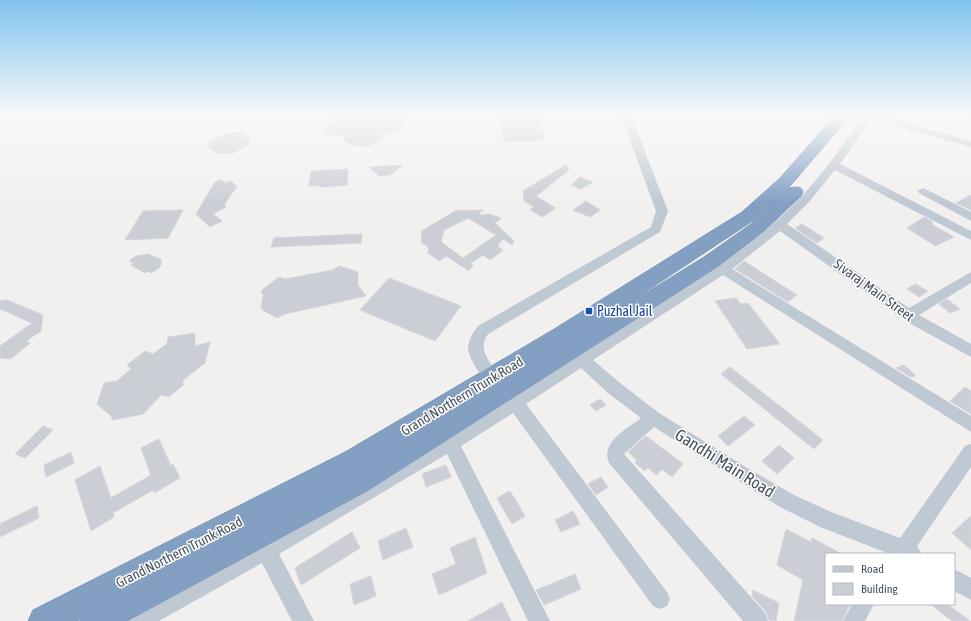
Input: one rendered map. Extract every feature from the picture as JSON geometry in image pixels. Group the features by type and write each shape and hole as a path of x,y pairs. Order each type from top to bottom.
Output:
{"highway":[{"name":"Grand Northern Trunk Road","path":"44,621 354,461 492,378 571,349 748,216 785,182 818,145"},
{"name":"Grand Northern Trunk Road","path":"96,621 358,482 711,262 757,228 798,189 836,145"}],"street":[{"path":"492,378 475,356 476,338 483,330 656,229 662,211 637,145"},
{"path":"138,621 373,490 515,403 571,349 627,328 722,269 780,224 817,187 848,145"},
{"path":"834,165 971,236"},
{"path":"923,191 971,217"},
{"name":"Sivaraj Main Street","path":"780,224 908,315 971,351"},
{"path":"722,269 971,425"},
{"path":"908,315 971,277"},
{"name":"Gandhi Main Road","path":"571,349 653,418 787,501 827,520 905,552"},
{"path":"515,403 660,599"},
{"path":"653,418 615,450 615,457 757,621"},
{"path":"450,442 539,621"},
{"path":"905,552 971,452"},
{"path":"266,550 303,621"},
{"path":"955,580 971,590"},
{"path":"854,621 862,605"}],"building":[{"path":"209,145 247,145 234,153 217,153 209,148"},
{"path":"354,145 370,145 368,146"},
{"path":"403,165 390,175 379,176 369,167"},
{"path":"566,165 569,170 536,196 555,208 543,217 530,210 534,207 524,201 523,191"},
{"path":"348,169 347,185 320,187 321,185 309,186 311,171"},
{"path":"580,177 593,182 581,189 571,185"},
{"path":"220,180 225,183 230,181 237,186 224,205 226,207 213,214 222,221 210,227 196,214 215,182"},
{"path":"971,195 971,210 956,203"},
{"path":"586,201 600,210 590,217 573,210"},
{"path":"183,210 168,238 125,240 143,211"},
{"path":"484,210 478,213 481,215 489,214 501,218 495,223 514,241 512,245 503,239 497,246 503,250 490,260 483,255 473,262 469,262 473,265 469,271 446,256 439,261 428,253 429,248 421,242 422,231 455,211","holes":["468,218 496,235 463,258 441,242 444,230"]},
{"path":"924,217 933,222 931,224 954,237 935,246 907,228"},
{"path":"802,224 824,238 817,243 795,228"},
{"path":"362,234 361,243 271,247 274,238"},
{"path":"148,254 161,259 161,265 159,268 151,273 147,271 145,273 131,265 133,263 129,261 136,256"},
{"path":"744,261 797,295 788,302 735,269"},
{"path":"339,266 358,272 358,285 366,296 285,314 277,318 261,309 263,295 261,291 279,277 285,279 333,270"},
{"path":"389,278 461,306 435,341 360,310"},
{"path":"915,284 928,291 919,297 907,289"},
{"path":"736,298 741,304 748,303 780,344 747,349 715,301"},
{"path":"947,299 960,309 950,313 939,304"},
{"path":"7,300 43,315 41,331 26,341 30,343 11,359 0,358 0,346 32,323 0,309 0,301"},
{"path":"195,333 195,346 210,342 205,363 182,381 184,384 169,397 161,395 143,414 112,420 112,417 97,404 104,383 117,381 131,369 127,365 145,351 153,354 167,344 168,337"},
{"path":"904,365 916,376 911,377 896,368"},
{"path":"730,367 823,440 814,449 721,374"},
{"path":"965,387 971,391 971,414 950,401"},
{"path":"600,399 606,405 596,411 590,405"},
{"path":"744,416 755,425 728,446 718,436"},
{"path":"43,426 53,430 25,458 15,454"},
{"path":"646,436 683,464 672,477 662,469 657,475 648,468 645,471 635,463 637,460 628,452"},
{"path":"159,439 171,466 173,464 180,478 154,493 153,490 113,513 114,517 91,531 75,480 100,466 111,498 151,475 141,448"},
{"path":"779,445 794,458 777,474 762,461"},
{"path":"71,452 74,463 46,477 44,465"},
{"path":"446,465 451,477 426,487 422,474"},
{"path":"601,477 608,487 596,495 588,484"},
{"path":"510,491 525,516 512,524 497,498"},
{"path":"37,506 39,518 0,537 0,524"},
{"path":"573,511 580,524 561,532 555,520"},
{"path":"971,516 971,550 952,533"},
{"path":"406,528 413,547 383,560 378,541"},
{"path":"786,529 811,542 812,538 840,553 825,553 824,604 850,605 842,621 794,621 803,580 777,565"},
{"path":"352,532 360,548 301,585 295,568"},
{"path":"475,537 487,573 439,595 432,574 456,564 450,548"},
{"path":"575,574 581,589 544,605 536,590"},
{"path":"371,576 376,596 354,605 350,584"},
{"path":"753,590 779,603 776,621 769,620 766,612 752,596"},
{"path":"502,602 511,621 468,621"},
{"path":"931,605 948,605 970,621 952,621"}],"place":[{"name":"Puzhal Jail","path":"589,311"}]}
